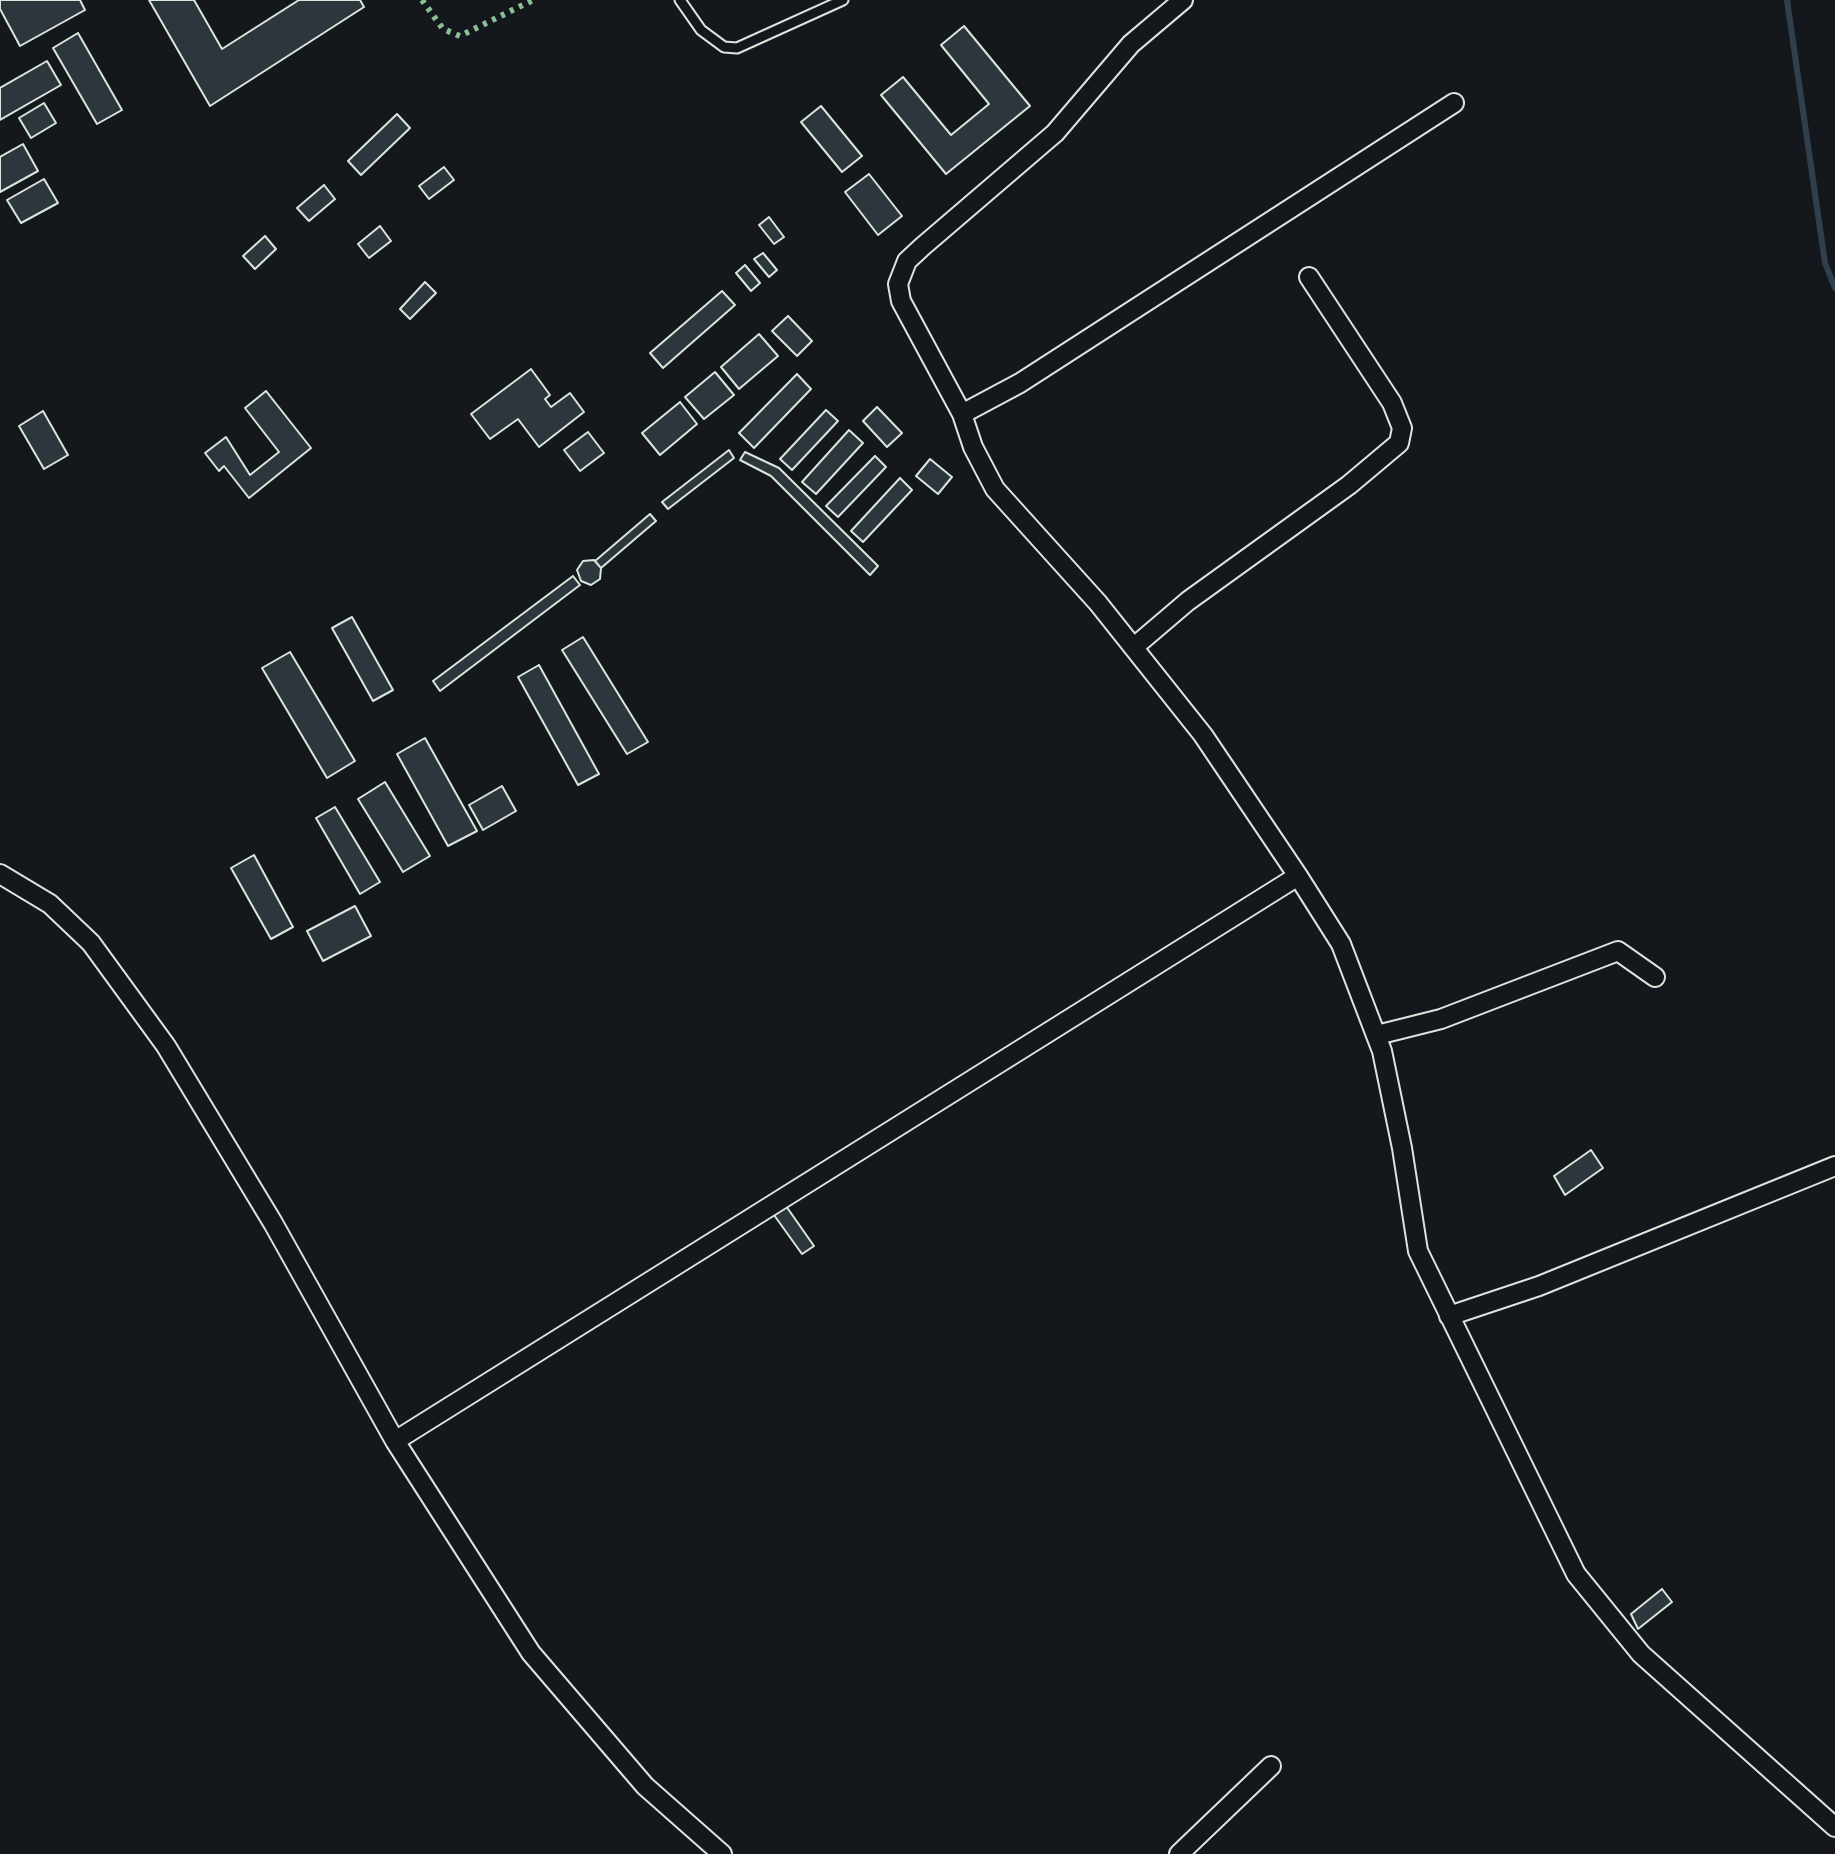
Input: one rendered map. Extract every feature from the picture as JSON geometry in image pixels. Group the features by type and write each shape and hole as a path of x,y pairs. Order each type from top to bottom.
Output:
{"street":[{"path":"1183,0 1131,44 1055,133 922,247 901,273 898,284 901,301 962,414 983,470 1003,501 1134,647 1237,780 1341,944 1377,1035 1397,1120 1412,1230 1418,1251 1563,1550 1604,1612 1681,1691 1835,1827"},
{"path":"962,414 1020,383 1454,103"},
{"path":"1134,647 1188,601 1349,485 1399,443 1402,428 1396,410 1309,277"},
{"path":"0,874 50,904 91,943 166,1046 273,1223 395,1441 531,1653 645,1786 722,1854"},
{"path":"395,1441 1298,876"},
{"path":"1377,1035 1441,1019 1618,951 1655,977"},
{"path":"1449,1316 1539,1286 1835,1166"},
{"path":"1179,1854 1271,1766"}],"lane":[{"path":"680,0 701,30 724,47 737,48 843,0"}],"building":[{"path":"0,0 80,0 85,10 20,46 0,9"},
{"path":"149,0 194,0 222,49 299,0 360,0 364,7 210,106"},
{"path":"964,26 1030,106 946,174 881,95 903,77 951,135 989,104 941,45"},
{"path":"78,33 122,110 97,124 53,48"},
{"path":"47,61 61,85 0,120 0,88"},
{"path":"44,103 56,123 31,138 19,118"},
{"path":"821,106 862,156 842,172 801,122"},
{"path":"397,114 410,128 361,175 348,161"},
{"path":"23,144 38,171 0,192 0,157"},
{"path":"444,167 454,180 429,199 419,186"},
{"path":"869,174 902,216 878,235 845,192"},
{"path":"44,179 58,203 21,223 7,200"},
{"path":"324,185 335,199 309,221 297,208"},
{"path":"769,217 784,237 774,244 759,225"},
{"path":"380,226 391,241 369,258 358,244"},
{"path":"265,236 276,249 255,269 243,256"},
{"path":"763,253 777,270 769,277 754,259"},
{"path":"745,265 760,283 751,291 736,273"},
{"path":"425,282 436,293 410,319 400,309"},
{"path":"722,291 735,305 663,368 650,353"},
{"path":"788,316 812,341 797,356 772,331"},
{"path":"759,334 778,356 739,389 721,367"},
{"path":"531,369 550,395 545,399 551,407 570,393 584,412 539,447 518,419 490,439 471,414"},
{"path":"715,372 734,395 704,419 685,397"},
{"path":"797,374 811,389 754,448 739,433"},
{"path":"266,391 311,448 249,498 224,466 219,471 205,453 226,437 250,475 279,452 245,408"},
{"path":"680,402 697,424 660,455 642,433"},
{"path":"877,407 902,433 887,447 863,421"},
{"path":"826,410 838,421 792,470 780,459"},
{"path":"43,411 68,455 44,469 19,426"},
{"path":"849,430 863,443 816,494 802,482"},
{"path":"588,432 604,453 580,471 564,450"},
{"path":"729,450 734,458 668,509 662,502"},
{"path":"745,452 779,468 878,566 870,575 771,476 740,460"},
{"path":"875,456 886,467 838,517 826,506"},
{"path":"930,459 952,477 938,494 916,476"},
{"path":"900,478 912,490 863,542 851,531"},
{"path":"650,514 656,521 601,568 595,561"},
{"path":"594,560 601,568 600,579 591,585 581,581 577,570 583,561"},
{"path":"573,576 580,585 440,691 433,681"},
{"path":"352,617 393,690 373,701 332,628"},
{"path":"583,637 648,742 627,754 562,650"},
{"path":"290,652 355,761 327,778 262,668"},
{"path":"539,665 599,774 578,785 518,677"},
{"path":"425,738 477,831 448,846 397,754"},
{"path":"385,782 430,856 403,872 358,799"},
{"path":"502,786 516,811 483,830 469,805"},
{"path":"335,807 380,882 360,894 316,818"},
{"path":"254,855 293,927 271,939 231,868"},
{"path":"355,906 371,936 323,961 307,931"},
{"path":"1591,1150 1603,1168 1565,1195 1554,1176"},
{"path":"786,1206 814,1246 802,1254 774,1215"},
{"path":"1662,1589 1672,1602 1638,1629 1631,1614"}],"waterway":[{"path":"1787,0 1825,263 1835,288"}],"hedge":[{"path":"422,0 443,29 460,36 533,0"}]}
